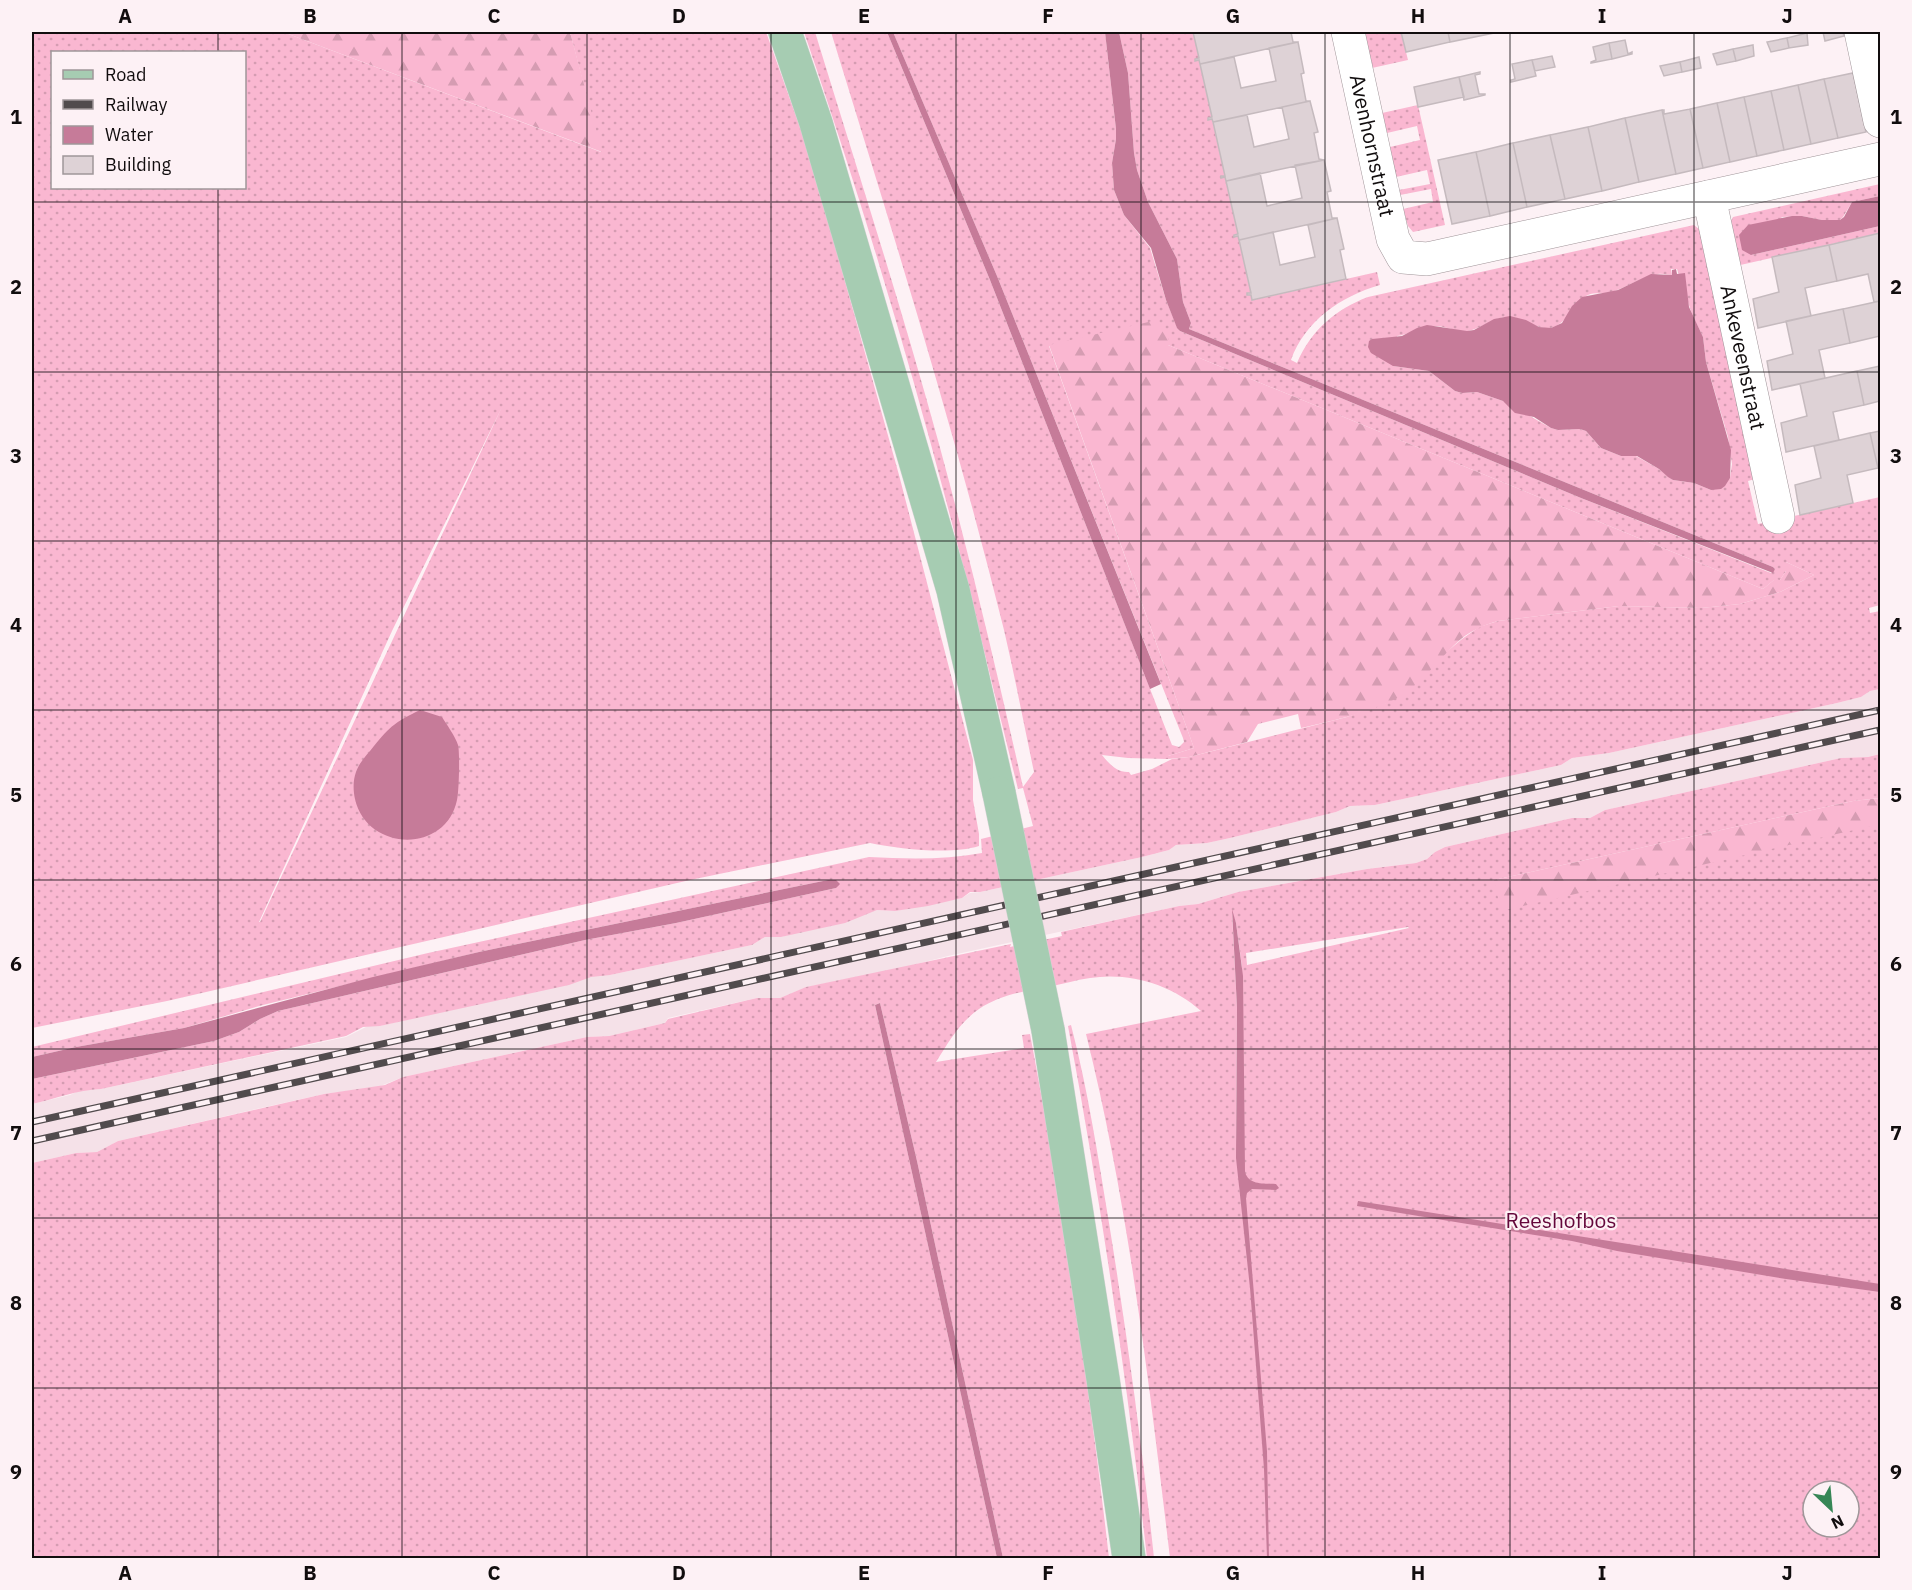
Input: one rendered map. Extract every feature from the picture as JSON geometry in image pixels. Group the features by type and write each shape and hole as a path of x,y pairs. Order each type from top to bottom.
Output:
{"main road":[{"path":"784,32 816,123 953,590 999,794 1048,1030 1104,1379 1129,1558"}],"street":[{"name":"Avenhornstraat","path":"1348,32 1393,239 1403,257 1427,259 1709,197"},
{"path":"1861,32 1881,121"},
{"path":"1709,197 1881,159"},
{"name":"Ankeveenstraat","path":"1709,197 1778,518"}],"shaded area":[{"path":"1880,689 1880,754 1841,758 1605,810 1590,818 1572,818 1445,847 1427,859 1416,863 1367,869 1238,892 1198,904 1179,906 807,987 780,998 757,998 668,1018 665,1023 609,1036 587,1037 403,1077 378,1087 324,1094 252,1110 118,1141 97,1152 76,1153 32,1163 32,1104 70,1095 80,1090 101,1089 346,1037 368,1026 380,1026 598,975 610,975 752,945 765,937 781,937 877,910 895,911 962,898 970,893 1142,857 1169,850 1176,845 1207,843 1336,812 1350,806 1375,805 1561,765 1572,758 1609,753 1837,703"}],"green space":[{"path":"32,32 283,32 601,152 570,32 766,32 801,130 899,475 973,760 973,800 979,846 940,851 870,843 690,880 167,1001 32,1028","holes":["502,407 260,922 392,631"]},
{"path":"283,32 570,32 602,152"},
{"path":"804,32 815,32 909,340 962,530 1023,787 1034,772 1004,630 985,554 943,404 831,32 887,32 990,280 1172,745 1179,747 1184,742 1183,738 997,276 893,32 1105,32 1116,129 1112,163 1114,190 1124,215 1150,248 1166,300 1180,331 1581,498 1771,573 1775,569 1773,567 1189,329 1191,323 1183,302 1177,259 1148,202 1137,170 1128,73 1119,32 1193,32 1199,58 1195,60 1199,60 1212,117 1208,119 1212,119 1225,176 1221,177 1225,177 1238,234 1234,235 1238,236 1251,293 1247,293 1253,300 1377,272 1380,285 1338,303 1305,333 1291,360 1297,363 1310,340 1326,322 1345,308 1368,297 1694,225 1700,230 1758,478 1748,481 1758,524 1880,497 1880,605 1869,608 1870,613 1880,611 1880,689 1837,703 1609,753 1572,758 1561,765 1375,805 1350,806 1336,812 1230,838 1207,843 1176,845 1169,850 1142,857 980,892 970,892 962,898 928,906 895,911 877,910 845,923 781,937 765,937 752,945 591,977 569,985 380,1026 363,1027 346,1036 32,1104 32,1079 214,1041 239,1032 278,1011 585,940 676,923 836,888 836,880 479,952 263,1005 184,1028 32,1057 32,1047 428,953 869,857 926,858 982,853 981,839 1033,826 1023,788 1018,789 972,601 910,369 827,99","holes":["1671,269 1677,269 1692,314 1703,337 1706,362 1728,437 1732,464 1730,478 1711,490 1694,483 1673,480 1636,456 1621,456 1601,448 1586,431 1551,428 1503,401 1477,392 1455,391 1429,371 1393,366 1397,336 1422,327 1441,326 1468,331 1496,319 1513,317 1541,327 1551,328 1562,322 1588,295 1611,292 1652,275 1672,275","1168,332 1168,345 1763,589 1774,580 1780,580 1786,571 1786,562 1814,575 1780,592 1740,604 1701,608 1619,606 1498,621 1479,627 1462,639 1386,703 1347,717 1189,757 1172,759 1152,769 1131,775 1129,772 1114,767 1102,755 1168,759 1168,756 1194,748 1049,346"]},
{"path":"1364,32 1401,32 1408,60 1372,68"},
{"path":"1418,105 1445,225 1413,232 1408,226 1403,209 1433,202 1431,189 1400,195 1399,190 1430,184 1427,170 1396,177 1390,147 1420,140 1417,126 1387,133 1382,113"},
{"path":"1880,184 1880,196 1852,202 1840,220 1822,220 1802,216 1782,217 1751,255 1880,226 1880,233 1736,266 1730,223 1733,217"},
{"path":"1157,320 1169,332 1168,345 1763,589 1775,579 1780,580 1786,571 1786,562 1814,575 1780,592 1740,604 1701,608 1619,606 1498,621 1478,628 1465,636 1413,687 1382,705 1355,715 1301,728 1298,714 1258,724 1247,742 1189,757 1168,759 1168,756 1194,748 1049,345"},
{"name":"Reeshofbos","path":"1880,754 1880,798 1853,801 1494,880 1880,816 1880,1558 1170,1558 1146,1361 1126,1229 1086,1034 1201,1011 1176,994 1149,982 1105,977 1021,992 987,1004 960,1026 936,1062 1024,1048 1022,1035 1030,1034 1074,1296 1109,1558 1003,1558 917,1161 880,1003 875,1005 997,1558 32,1558 32,1163 76,1153 97,1152 118,1141 324,1094 385,1085 403,1077 587,1037 609,1036 757,998 780,998 806,987 1011,944 1010,947 1062,936 1061,932 1179,906 1198,904 1238,892 1367,869 1416,863 1427,859 1445,847 1572,818 1590,818 1605,810 1841,758","holes":["1232,912 1236,923 1242,967 1240,1194 1236,1134 1237,1008","1409,928 1247,965 1246,953"]},
{"path":"1880,798 1880,824 1501,911 1494,880 1853,801"},
{"path":"1071,1025 1083,1074 1116,1265 1154,1558 1147,1558 1122,1358 1068,1026"}],"water":[{"path":"887,32 893,32 997,276 1161,684 1150,689 990,280"},
{"path":"1105,32 1119,32 1128,73 1137,170 1148,202 1177,259 1183,302 1191,323 1189,329 1773,567 1775,569 1773,573 1581,498 1180,331 1166,300 1151,248 1124,215 1114,190 1112,163 1116,129"},
{"path":"1880,196 1880,226 1751,255 1742,250 1739,235 1748,225 1792,216 1840,220 1852,202"},
{"path":"1676,269 1677,274 1685,273 1689,307 1703,337 1706,362 1731,450 1730,478 1721,489 1711,490 1694,483 1673,480 1637,456 1621,456 1601,448 1586,431 1551,428 1534,417 1515,413 1503,401 1477,392 1455,391 1429,371 1393,366 1371,353 1368,347 1372,339 1402,336 1427,325 1467,331 1474,330 1494,319 1510,316 1526,320 1539,327 1551,328 1562,323 1572,306 1582,297 1618,290 1651,274 1672,275 1672,270"},
{"path":"420,710 442,717 457,742 459,763 457,800 450,818 438,830 423,837 406,840 390,837 374,829 362,816 354,796 355,775 362,761 385,733"},
{"path":"836,880 840,884 836,888 676,923 585,940 278,1011 239,1032 214,1041 32,1079 32,1057 184,1028 373,977 479,952"},
{"path":"1232,909 1243,976 1245,1172 1254,1182 1276,1184 1279,1188 1276,1190 1252,1189 1247,1193 1246,1198 1267,1451 1269,1558 1267,1558 1264,1469 1250,1288 1236,1158 1237,1008"},
{"path":"880,1003 917,1161 1003,1558 997,1558 875,1005"},
{"path":"1358,1201 1880,1284 1880,1292 1786,1279 1357,1206"}],"building":[{"path":"1193,32 1291,32 1293,42 1298,42 1200,64 1199,60 1195,61 1199,58"},
{"path":"1401,32 1448,32 1450,42 1406,52"},
{"path":"1448,32 1493,32 1494,33 1450,42"},
{"path":"1823,32 1843,32 1844,36 1825,41"},
{"path":"1807,33 1808,45 1789,48 1787,38"},
{"path":"1787,38 1789,48 1771,52 1767,42"},
{"path":"1625,40 1628,54 1632,52 1632,54 1612,59 1609,43"},
{"path":"1298,42 1306,101 1310,101 1213,122 1212,119 1208,120 1212,117 1200,64 1234,57 1241,88 1276,81 1269,48"},
{"path":"1609,43 1612,59 1591,63 1596,60 1593,47"},
{"path":"1753,45 1754,56 1736,61 1733,49"},
{"path":"1733,49 1736,61 1717,65 1713,54"},
{"path":"1552,56 1555,67 1535,71 1532,60"},
{"path":"1699,57 1701,68 1682,72 1680,62"},
{"path":"1532,60 1536,76 1511,82 1515,79 1512,64"},
{"path":"1680,62 1682,72 1664,76 1660,66"},
{"path":"1480,72 1475,75 1479,94 1485,95 1464,100 1459,77"},
{"path":"1853,73 1866,132 1838,138 1824,79"},
{"path":"1459,77 1464,97 1418,107 1414,87"},
{"path":"1824,79 1838,138 1811,144 1798,85"},
{"path":"1798,85 1811,144 1784,150 1771,91"},
{"path":"1771,91 1784,150 1757,156 1744,97"},
{"path":"1744,97 1757,156 1730,162 1717,103"},
{"path":"1310,101 1318,132 1314,133 1319,159 1324,160 1226,181 1225,177 1221,178 1225,176 1213,122 1247,115 1254,147 1289,139 1282,107"},
{"path":"1717,103 1730,162 1703,168 1690,109"},
{"path":"1690,109 1703,168 1676,174 1662,110 1664,114"},
{"path":"1662,110 1676,174 1639,182 1625,118"},
{"path":"1625,118 1639,182 1602,191 1588,127"},
{"path":"1588,127 1602,191 1565,199 1550,135"},
{"path":"1550,135 1565,199 1527,207 1513,143"},
{"path":"1513,143 1527,207 1490,216 1476,152"},
{"path":"1476,152 1490,216 1452,224 1438,160"},
{"path":"1324,160 1331,191 1327,192 1332,218 1337,218 1239,240 1238,236 1234,237 1238,234 1226,181 1260,173 1267,206 1302,198 1295,165"},
{"path":"1337,218 1344,249 1340,250 1346,279 1252,300 1251,295 1247,295 1251,293 1239,240 1273,232 1280,265 1315,257 1308,225"},
{"path":"1880,233 1880,301 1874,302 1868,274 1837,281 1829,245"},
{"path":"1829,245 1837,281 1805,288 1811,316 1758,328 1753,299 1779,292 1772,257"},
{"path":"1880,301 1880,336 1850,343 1843,309"},
{"path":"1843,309 1850,343 1819,350 1825,378 1772,390 1767,361 1793,354 1786,321"},
{"path":"1880,366 1880,401 1864,405 1857,371"},
{"path":"1857,371 1864,405 1833,412 1839,440 1786,452 1781,423 1807,416 1800,384 1772,390"},
{"path":"1880,431 1880,467 1878,468 1870,433"},
{"path":"1870,433 1878,468 1847,475 1853,503 1800,515 1795,485 1821,478 1814,446"}],"railway":[{"path":"32,1122 1880,710"},
{"path":"32,1141 1880,730"}]}
